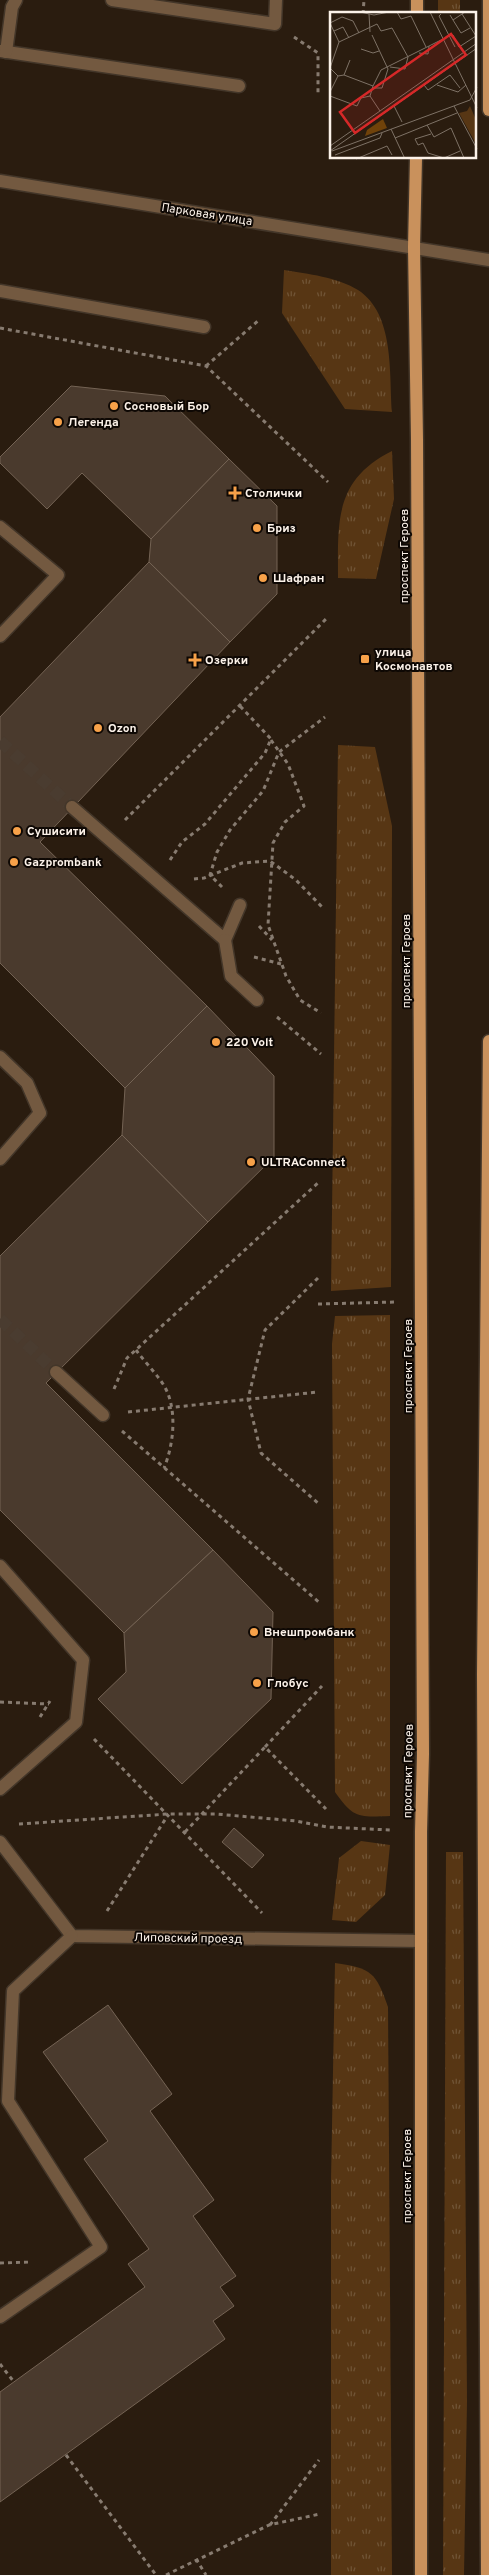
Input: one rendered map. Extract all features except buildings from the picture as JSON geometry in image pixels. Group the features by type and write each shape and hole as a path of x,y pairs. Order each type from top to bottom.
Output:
{"main road":[{"path":"489,0 489,110"},
{"name":"проспект Героев","path":"416,159 414,247 419,668 423,1744 421,1941 421,2575"},
{"path":"487,2575 486,1674 489,1041"}],"street":[{"path":"16,0 12,7 3,52 239,86"},
{"path":"112,0 275,24 276,0"},
{"name":"Парковая улица","path":"0,181 489,260"},
{"path":"0,291 204,327"},
{"path":"0,526 58,575 0,636"},
{"path":"72,807 158,884 225,940"},
{"path":"240,905 225,940 231,976 257,1000"},
{"path":"0,1057 27,1083 40,1113 0,1158"},
{"path":"56,1372 103,1415"},
{"path":"0,1566 83,1660 76,1722 0,1788"},
{"path":"0,1842 72,1936 13,1991 0,2000"},
{"name":"Липовский проезд","path":"72,1936 421,1941"},
{"path":"0,2317 101,2247 8,2101 13,1991"}],"path":[{"path":"293,36 318,53 318,94"},
{"path":"206,366 260,320"},
{"path":"0,328 206,366 328,482"},
{"path":"107,838 326,619"},
{"path":"240,706 271,739 280,752 298,785 304,806 285,822 273,843 270,861 272,884 268,925 286,976 300,1000 321,1013"},
{"path":"210,875 217,852 230,830 262,791 280,752 325,717"},
{"path":"158,884 182,842 205,824 237,789 265,753 271,739"},
{"path":"158,884 210,875 242,863 270,861 296,880 323,908"},
{"path":"257,1000 321,1054"},
{"path":"110,1397 127,1358 319,1182"},
{"path":"318,1278 265,1330 248,1399 261,1453 319,1504"},
{"path":"318,1304 396,1302"},
{"path":"136,1350 164,1386 171,1408 171,1451 164,1468"},
{"path":"103,1415 318,1392"},
{"path":"123,1432 320,1604"},
{"path":"185,1832 322,1686"},
{"path":"38,1720 52,1698"},
{"path":"0,1702 78,1706"},
{"path":"76,1722 168,1814 289,1940"},
{"path":"265,1748 326,1809"},
{"path":"90,1937 168,1814"},
{"path":"14,1824 168,1814 200,1814 390,1830"},
{"path":"0,2364 14,2382"},
{"path":"66,2455 156,2575"},
{"path":"269,2525 319,2460"},
{"path":"166,2575 269,2525 320,2514"},
{"path":"196,2559 206,2575"}],"green space":[{"path":"438,0 460,0 460,12 438,12"},
{"path":"284,270 341,282 358,290 370,301 384,329 388,346 392,412 345,409 282,313"},
{"path":"392,451 394,499 376,579 338,578 340,521 343,504 349,489 359,475 373,462"},
{"path":"338,745 375,747 392,826 391,1287 331,1291"},
{"path":"390,1315 390,1816 364,1816 353,1812 335,1792 332,1344 335,1316"},
{"path":"361,1841 390,1845 385,1895 356,1922 332,1920 339,1858"},
{"path":"446,1852 463,1852 467,2401 464,2575 443,2575"},
{"path":"335,1963 357,1967 371,1974 380,1986 388,2007 392,2575 331,2575 331,2181"}],"tunnel":[{"path":"0,741 72,807"},
{"path":"0,1319 56,1372"}],"place":[{"name":"Сосновый Бор","path":"114,406"},
{"name":"Легенда","path":"58,422"},
{"name":"Столички","path":"235,493"},
{"name":"Бриз","path":"257,528"},
{"name":"Шафран","path":"263,578"},
{"name":"улица Космонавтов","path":"365,659"},
{"name":"Озерки","path":"195,660"},
{"name":"Ozon","path":"98,728"},
{"name":"Сушисити","path":"17,831"},
{"name":"Gazprombank","path":"14,862"},
{"name":"220 Volt","path":"216,1042"},
{"name":"ULTRAConnect","path":"251,1162"},
{"name":"Внешпромбанк","path":"254,1632"},
{"name":"Глобус","path":"257,1683"}]}
